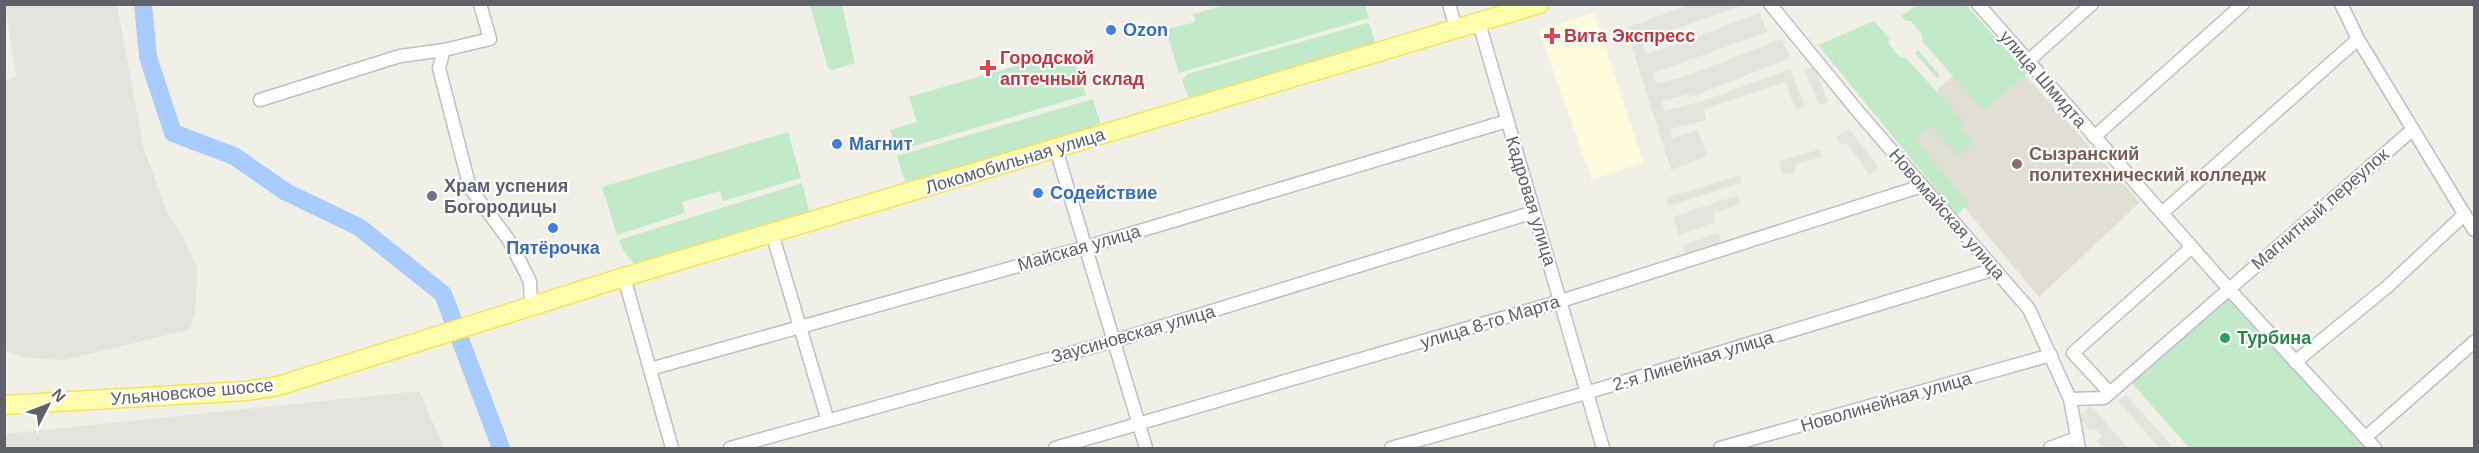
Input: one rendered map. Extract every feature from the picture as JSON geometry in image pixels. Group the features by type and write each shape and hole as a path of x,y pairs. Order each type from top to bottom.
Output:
{"main road":[{"name":"Локомобильная улица","path":"492,318 1539,4"},
{"name":"Ульяновское шоссе","path":"4,405 246,391 278,386 492,318"}],"street":[{"path":"260,100 400,56 444,50 490,39 480,4"},
{"path":"1449,4 1456,29"},
{"name":"Новомайская улица","path":"1770,4 1922,186 2029,309 2070,399 2078,443"},
{"name":"улица Шмидта","path":"1978,4 2228,288 2375,448"},
{"path":"2028,62 2092,4"},
{"path":"2094,136 2243,4"},
{"path":"2341,4 2358,39 2475,230"},
{"name":"Кадровая улица","path":"1479,23 1602,448"},
{"path":"2162,213 2358,39"},
{"path":"444,50 439,68 470,188 508,239 526,273 530,282 531,307"},
{"name":"Майская улица","path":"650,369 1086,247 1507,121"},
{"name":"Магнитный переулок","path":"2228,288 2412,130"},
{"path":"1056,148 1146,448"},
{"name":"улица 8-го Марта","path":"1055,448 1139,426 1561,301 1922,186"},
{"name":"Заусиновская улица","path":"730,448 1114,341 1534,212"},
{"path":"2295,362 2387,286 2465,214"},
{"path":"772,233 828,421"},
{"path":"2110,393 2073,353 2192,247"},
{"name":"2-я Линейная улица","path":"1391,448 1586,393 1995,269"},
{"path":"624,277 672,448"},
{"path":"2070,399 2104,398 2228,288"},
{"path":"2366,437 2475,342"},
{"name":"Новолинейная улица","path":"1720,448 2051,355"},
{"path":"2050,448 2078,443"}],"shaded area":[{"path":"5,4 117,5 144,150 169,216 183,236 197,268 196,307 190,329 65,360 27,358 5,351 4,81 16,76"},
{"path":"1689,5 1743,5 1642,41 1646,55 1760,13 1767,32 1653,73 1656,84 1683,77 1782,39 1790,58 1691,97 1689,94 1662,101 1663,111 1703,101 1790,69 1806,107 1796,110 1785,82 1704,109 1706,120 1670,129 1672,138 1698,130 1707,156 1671,170 1626,28"},
{"path":"1594,13 1643,162 1592,180 1539,30"},
{"name":"Сызранский политехнический колледж","path":"1993,40 2140,202 2039,297 1897,126"},
{"path":"1814,66 1828,102 1819,105 1805,70"},
{"path":"1849,129 1879,168 1870,175 1846,143 1842,145 1836,138"},
{"path":"1820,149 1822,157 1796,164 1794,174 1782,173 1779,161"},
{"path":"1740,175 1742,183 1668,206 1666,198"},
{"path":"1738,195 1741,204 1713,213 1715,222 1679,235 1673,217"},
{"path":"1718,233 1721,242 1686,255 1682,246"},
{"path":"419,391 444,448 5,448 5,434"},
{"path":"2126,395 2174,448 2160,448 2118,402"},
{"path":"2090,405 2128,448 2103,448 2096,441 2102,436 2095,428 2090,431 2079,418"}],"green space":[{"path":"810,5 842,5 855,63 832,70 828,68"},
{"path":"1226,5 1365,5 1369,18 1179,73 1166,30 1195,22 1193,14"},
{"path":"1917,5 1966,5 2027,73 1984,111 1922,41 1922,35 1911,21 1906,21 1901,16"},
{"path":"1874,21 1889,38 1888,43 1900,57 1906,58 1965,123 1960,127 1974,142 1958,157 1931,125 1915,140 1969,203 1957,215 1818,45"},
{"path":"1367,23 1370,25 1375,42 1373,46 1189,99 1182,80 1188,74"},
{"path":"1918,50 1940,76 1937,78 1915,53"},
{"path":"1073,57 1086,95 897,151 890,130 917,122 909,97 1043,58 1045,65"},
{"path":"1093,99 1101,126 905,182 897,156"},
{"path":"788,132 801,178 723,201 720,191 682,202 685,213 617,235 602,187"},
{"path":"802,183 809,211 634,264 623,250 619,240"},
{"name":"Турбина","path":"2229,293 2367,448 2189,448 2132,383"}],"waterway":[{"path":"143,4 148,57 173,133 234,156 286,192 359,227 443,294 501,448"}],"place":[{"name":"Ozon","path":"1111,30"},
{"name":"Вита Экспресс","path":"1552,36"},
{"name":"Городской аптечный склад","path":"988,68"},
{"name":"Магнит","path":"837,144"},
{"name":"Сызранский политехнический колледж","path":"2017,164"},
{"name":"Содействие","path":"1038,193"},
{"name":"Храм успения Богородицы","path":"432,196"},
{"name":"Пятёрочка","path":"553,228"},
{"name":"Турбина","path":"2225,338"}]}
